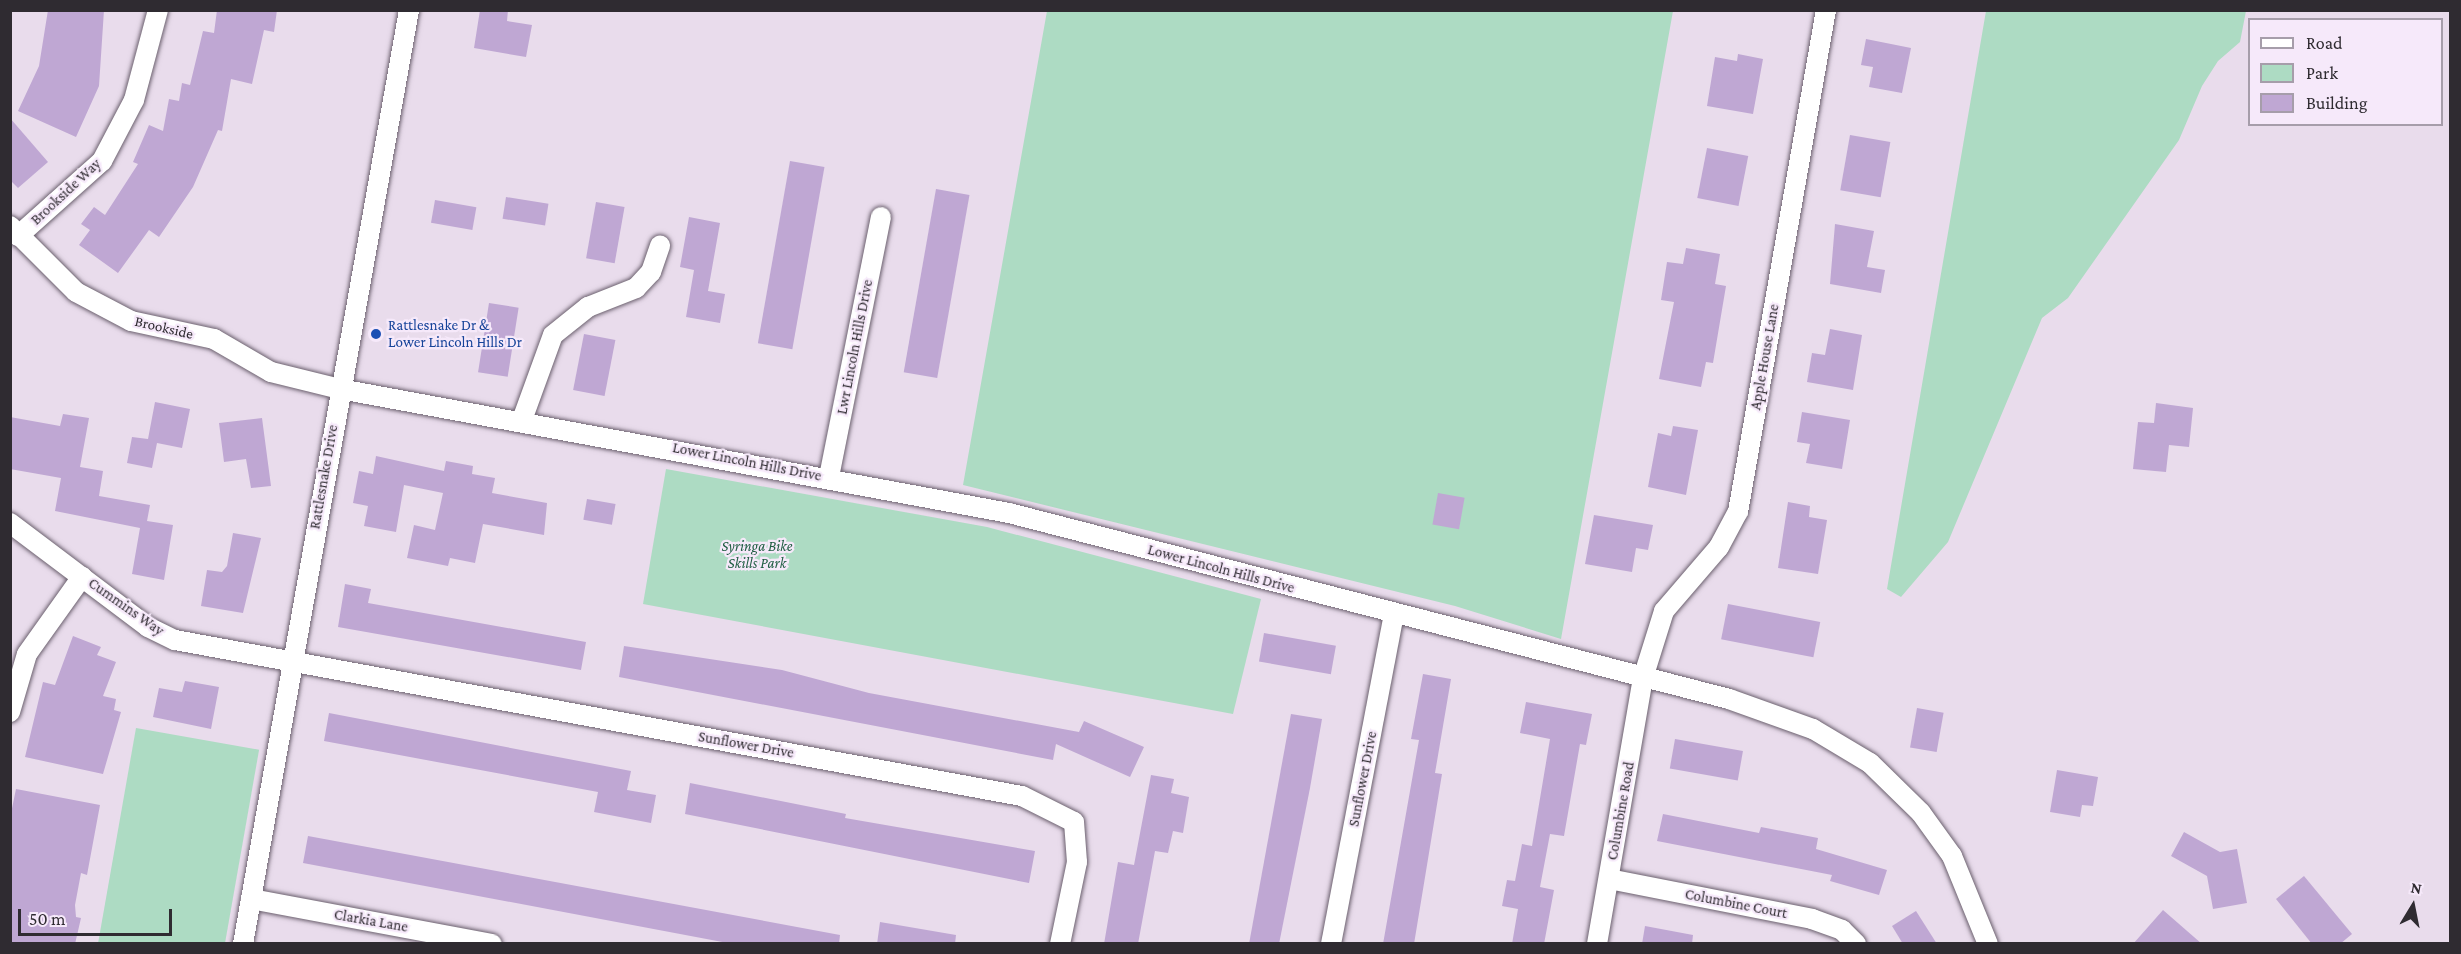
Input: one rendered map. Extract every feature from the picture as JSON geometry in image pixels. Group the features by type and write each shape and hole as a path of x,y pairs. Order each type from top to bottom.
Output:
{"street":[{"name":"Brookside Way","path":"14,231 102,160 134,100 158,10"},
{"name":"Rattlesnake Drive","path":"243,944 409,10"},
{"name":"Apple House Lane","path":"1643,678 1664,611 1719,547 1738,512 1826,10"},
{"name":"Lwr Lincoln Hills Drive","path":"829,477 881,217"},
{"name":"Brookside","path":"14,231 76,291 131,321 214,339 271,372 340,390"},
{"path":"522,420 554,335 588,307 636,288 651,272 660,246"},
{"name":"Lower Lincoln Hills Drive","path":"340,390 522,420 1010,513 1394,615 1729,699 1813,729 1870,763 1921,813 1952,856 1988,944"},
{"name":"Cummins Way","path":"10,523 82,577 175,640 292,662"},
{"path":"10,712 27,654 82,577"},
{"name":"Sunflower Drive","path":"1331,944 1394,615"},
{"name":"Sunflower Drive","path":"292,662 1022,796 1074,822 1077,862 1060,944"},
{"name":"Columbine Road","path":"1597,944 1643,678"},
{"name":"Columbine Court","path":"1609,879 1812,919 1842,930 1856,944"},
{"name":"Clarkia Lane","path":"251,899 492,944"}],"green space":[{"path":"1047,11 1673,11 1561,639 1455,606 963,485"},
{"path":"1986,11 2246,11 2240,42 2218,61 2202,86 2179,140 2068,298 2042,318 1948,542 1901,597 1887,589"},
{"name":"Syringa Bike Skills Park","path":"666,469 987,527 1261,599 1233,714 643,604"},
{"path":"136,728 259,750 225,944 98,943"}],"building":[{"path":"48,10 104,10 99,86 76,137 18,111 39,66"},
{"path":"217,10 277,10 274,32 264,30 252,84 231,79 222,131 218,130 193,187 159,237 149,230 118,273 79,245 90,230 81,224 94,207 105,215 138,164 133,162 149,125 163,131 169,99 179,101 182,83 190,85 203,31 214,33"},
{"path":"480,10 508,10 507,21 532,25 526,57 474,48"},
{"path":"1866,39 1911,48 1902,93 1869,87 1873,67 1861,65"},
{"path":"1738,54 1763,59 1753,114 1707,106 1715,57 1737,61"},
{"path":"10,118 48,162 18,188 10,180"},
{"path":"1850,135 1890,142 1881,197 1840,190"},
{"path":"1707,148 1748,156 1738,206 1697,198"},
{"path":"790,161 824,167 792,349 758,343"},
{"path":"936,189 969,195 937,378 904,372"},
{"path":"506,197 548,204 545,225 503,219"},
{"path":"435,200 476,207 472,230 431,223"},
{"path":"596,202 625,207 615,263 586,258"},
{"path":"689,217 720,223 708,291 725,294 720,323 686,317 694,270 680,267"},
{"path":"1835,224 1874,231 1867,267 1885,270 1881,293 1830,284"},
{"path":"1686,248 1720,254 1715,284 1726,286 1713,363 1706,362 1701,387 1659,379 1674,302 1661,300 1667,262 1683,264"},
{"path":"489,303 519,308 508,377 478,372"},
{"path":"1830,329 1862,335 1853,390 1807,382 1812,353 1825,355"},
{"path":"584,334 615,340 605,396 573,390"},
{"path":"155,402 190,409 182,448 157,443 152,468 127,463 132,437 148,439"},
{"path":"2156,403 2193,408 2189,447 2169,445 2166,472 2133,469 2138,422 2154,423"},
{"path":"1802,412 1850,420 1842,469 1806,463 1810,444 1797,442"},
{"path":"63,414 89,418 80,467 103,471 99,496 150,505 147,521 173,525 164,580 132,574 140,528 55,511 61,478 10,469 10,417 60,426"},
{"path":"262,418 271,486 251,488 246,459 224,462 219,423"},
{"path":"1673,426 1698,430 1686,495 1648,487 1658,433 1671,436"},
{"path":"376,456 444,471 446,461 473,466 472,474 495,478 492,493 547,503 544,535 483,524 475,563 450,558 448,566 407,558 414,525 435,530 443,493 404,485 396,532 364,526 368,506 353,503 359,471 373,474"},
{"path":"1438,493 1465,498 1459,529 1432,525"},
{"path":"587,499 616,504 612,525 583,520"},
{"path":"1788,502 1810,506 1809,517 1827,520 1818,574 1778,568"},
{"path":"1594,515 1653,525 1648,550 1636,548 1632,572 1585,564"},
{"path":"233,533 261,538 243,613 201,606 207,570 222,572 227,566"},
{"path":"345,584 371,589 368,603 586,642 581,670 338,627"},
{"path":"1728,604 1820,622 1813,657 1721,639"},
{"path":"1264,633 1336,646 1331,674 1259,662"},
{"path":"73,636 101,647 97,655 116,662 103,696 116,699 114,710 121,712 103,774 25,757 43,682 55,685"},
{"path":"624,646 782,670 869,693 1079,732 1084,721 1144,747 1130,777 1056,744 1053,760 619,677"},
{"path":"1423,674 1451,679 1435,773 1442,774 1414,944 1383,944 1419,740 1411,739"},
{"path":"185,681 219,687 211,729 153,717 159,688 182,692"},
{"path":"1526,702 1592,714 1586,745 1580,744 1564,836 1550,834 1540,887 1554,890 1544,944 1512,944 1518,909 1502,906 1507,880 1515,881 1522,844 1532,846 1550,739 1520,733"},
{"path":"1917,708 1944,713 1937,752 1910,747"},
{"path":"329,713 631,771 627,790 656,795 651,823 594,812 598,792 324,741"},
{"path":"1291,714 1322,719 1310,788 1279,944 1249,944"},
{"path":"1675,739 1743,751 1738,781 1670,769"},
{"path":"2057,770 2098,777 2093,806 2082,805 2080,817 2050,812"},
{"path":"1151,775 1174,779 1171,793 1189,797 1183,833 1173,831 1168,853 1155,851 1138,944 1104,944 1118,862 1134,865"},
{"path":"690,783 846,814 845,818 1035,851 1029,883 685,814"},
{"path":"16,789 100,805 87,875 81,873 75,905 76,917 81,918 75,944 10,944 10,818"},
{"path":"1663,814 1759,833 1761,827 1818,838 1816,849 1887,870 1879,895 1830,881 1832,875 1657,841"},
{"path":"2184,832 2220,852 2237,849 2247,903 2213,909 2207,876 2171,856"},
{"path":"308,836 840,935 839,944 733,944 303,863"},
{"path":"2304,876 2352,934 2340,944 2312,944 2276,899"},
{"path":"2163,910 2202,944 2133,944"},
{"path":"1916,911 1937,944 1903,944 1892,926"},
{"path":"880,922 956,935 955,944 877,944"},
{"path":"1645,926 1693,935 1692,944 1642,944"}],"place":[{"name":"Rattlesnake Dr & Lower Lincoln Hills Dr","path":"376,334"}]}
